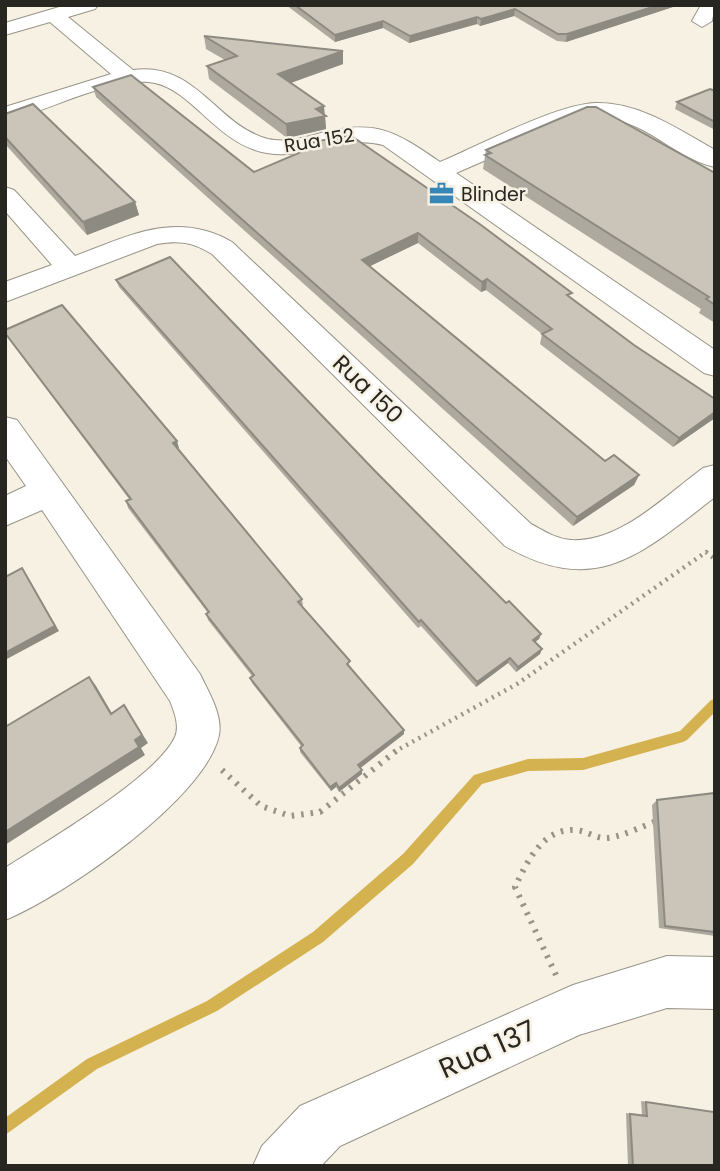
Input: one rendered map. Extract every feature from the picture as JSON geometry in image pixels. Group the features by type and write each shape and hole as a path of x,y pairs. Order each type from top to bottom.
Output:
{"street":[{"path":"5,29 88,5"},
{"path":"53,15 128,77"},
{"name":"Rua 152","path":"5,115 128,77 153,76 177,84 252,142 283,148 298,147 334,135 374,134 392,140 715,365"},
{"path":"437,172 578,112 596,109 637,117 715,160"},
{"path":"5,195 69,267"},
{"name":"Rua 150","path":"5,293 69,267 171,232 194,232 222,248 519,535 550,553 567,557 590,556 614,548 715,478"},
{"path":"5,429 185,688 197,716 198,735 191,755 166,784 5,896"},
{"path":"5,512 48,491"},
{"name":"Rua 137","path":"282,1166 320,1126 573,1011 667,982 715,983"}],"path":[{"path":"198,735 216,764 261,806 290,816 320,812 398,749 461,717 517,684 706,552 715,559"},
{"path":"573,1011 515,887 522,871 550,833 585,829 605,838 667,817"}],"building":[{"path":"295,5 659,5 567,34 558,34 515,9 410,36 383,21 335,35"},
{"path":"204,36 343,51 278,74 324,106 316,109 326,116 286,124 207,66 237,56"},
{"path":"131,75 254,172 313,147 308,143 350,135 481,225 572,293 567,295 634,345 715,399 715,412 679,438 542,334 552,329 487,279 482,282 418,233 362,260 605,461 614,455 639,475 577,517 93,87"},
{"path":"710,89 715,91 715,122 677,102"},
{"path":"33,104 135,202 83,222 5,137 5,114"},
{"path":"587,107 596,107 715,173 715,305 706,299 709,297 485,155 491,153 486,150"},
{"path":"170,257 375,471 506,603 509,601 541,634 533,640 542,649 518,667 510,658 477,682 421,620 419,622 116,280"},
{"path":"62,305 177,441 173,443 302,599 298,602 350,661 347,664 404,730 358,765 362,770 339,788 336,783 330,787 300,748 303,745 250,678 254,675 206,614 209,612 126,501 131,499 5,333 5,330"},
{"path":"22,568 55,626 5,653 5,577"},
{"path":"89,677 111,714 124,705 142,735 135,740 139,747 5,832 5,727"},
{"path":"715,793 715,932 665,926 657,800"},
{"path":"646,1102 714,1112 715,1166 633,1166 630,1114 647,1116"}],"waterway":[{"path":"5,1127 92,1064 212,1006 318,937 408,859 478,779 528,765 583,764 683,736 715,704"}],"place":[{"name":"Blinder","path":"441,194"}]}
